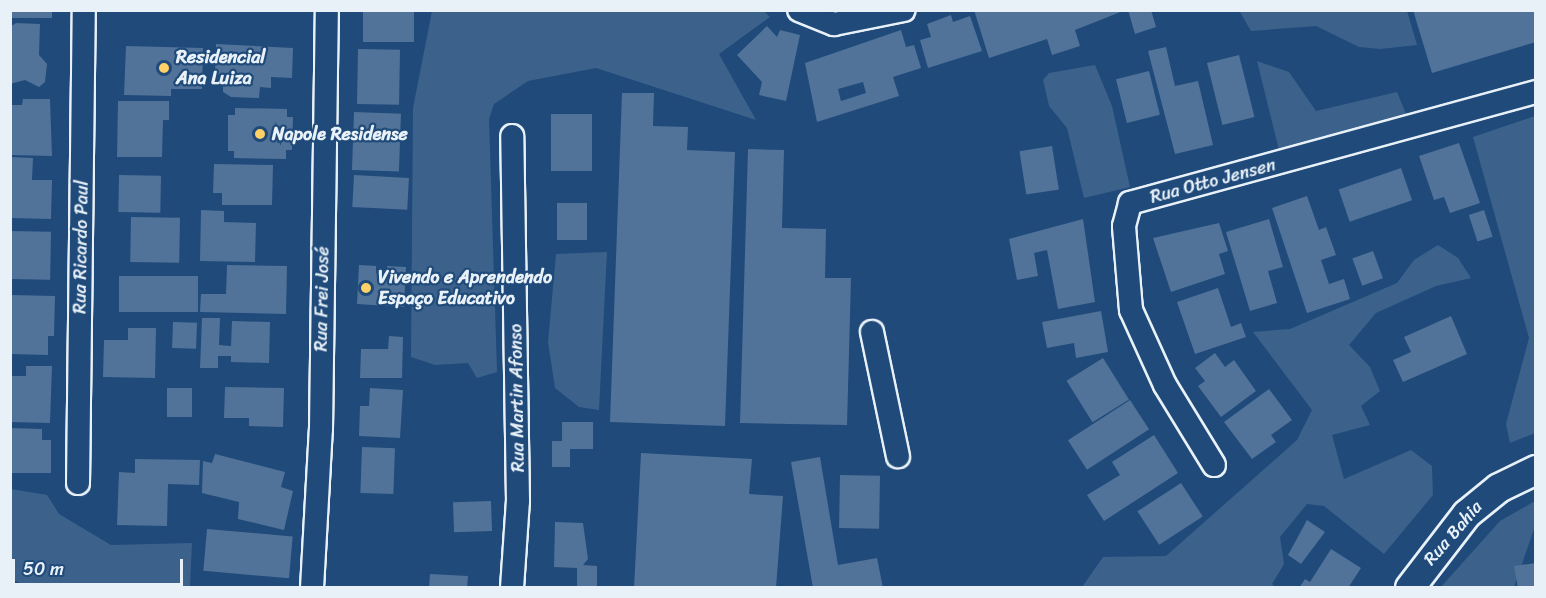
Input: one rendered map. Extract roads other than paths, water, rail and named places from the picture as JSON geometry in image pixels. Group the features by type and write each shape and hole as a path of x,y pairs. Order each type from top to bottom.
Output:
{"main road":[{"name":"Rua Bahia","path":"1410,588 1467,514 1499,488 1536,470"}],"street":[{"name":"Rua Ricardo Paul","path":"78,483 84,10"},
{"name":"Rua Frei José","path":"312,588 321,429 327,10"},
{"path":"799,10 834,24 904,10"},
{"name":"Rua Otto Jensen","path":"1214,465 1165,386 1131,310 1124,226 1130,203 1536,92"},
{"name":"Rua Martin Afonso","path":"512,136 518,501 512,588"},
{"path":"872,332 898,456"}],"place":[{"name":"Residencial Ana Luiza","path":"164,68"},
{"name":"Napole Residense","path":"260,134"},
{"name":"Vivendo e Aprendendo Espaço Educativo","path":"366,288"}]}
